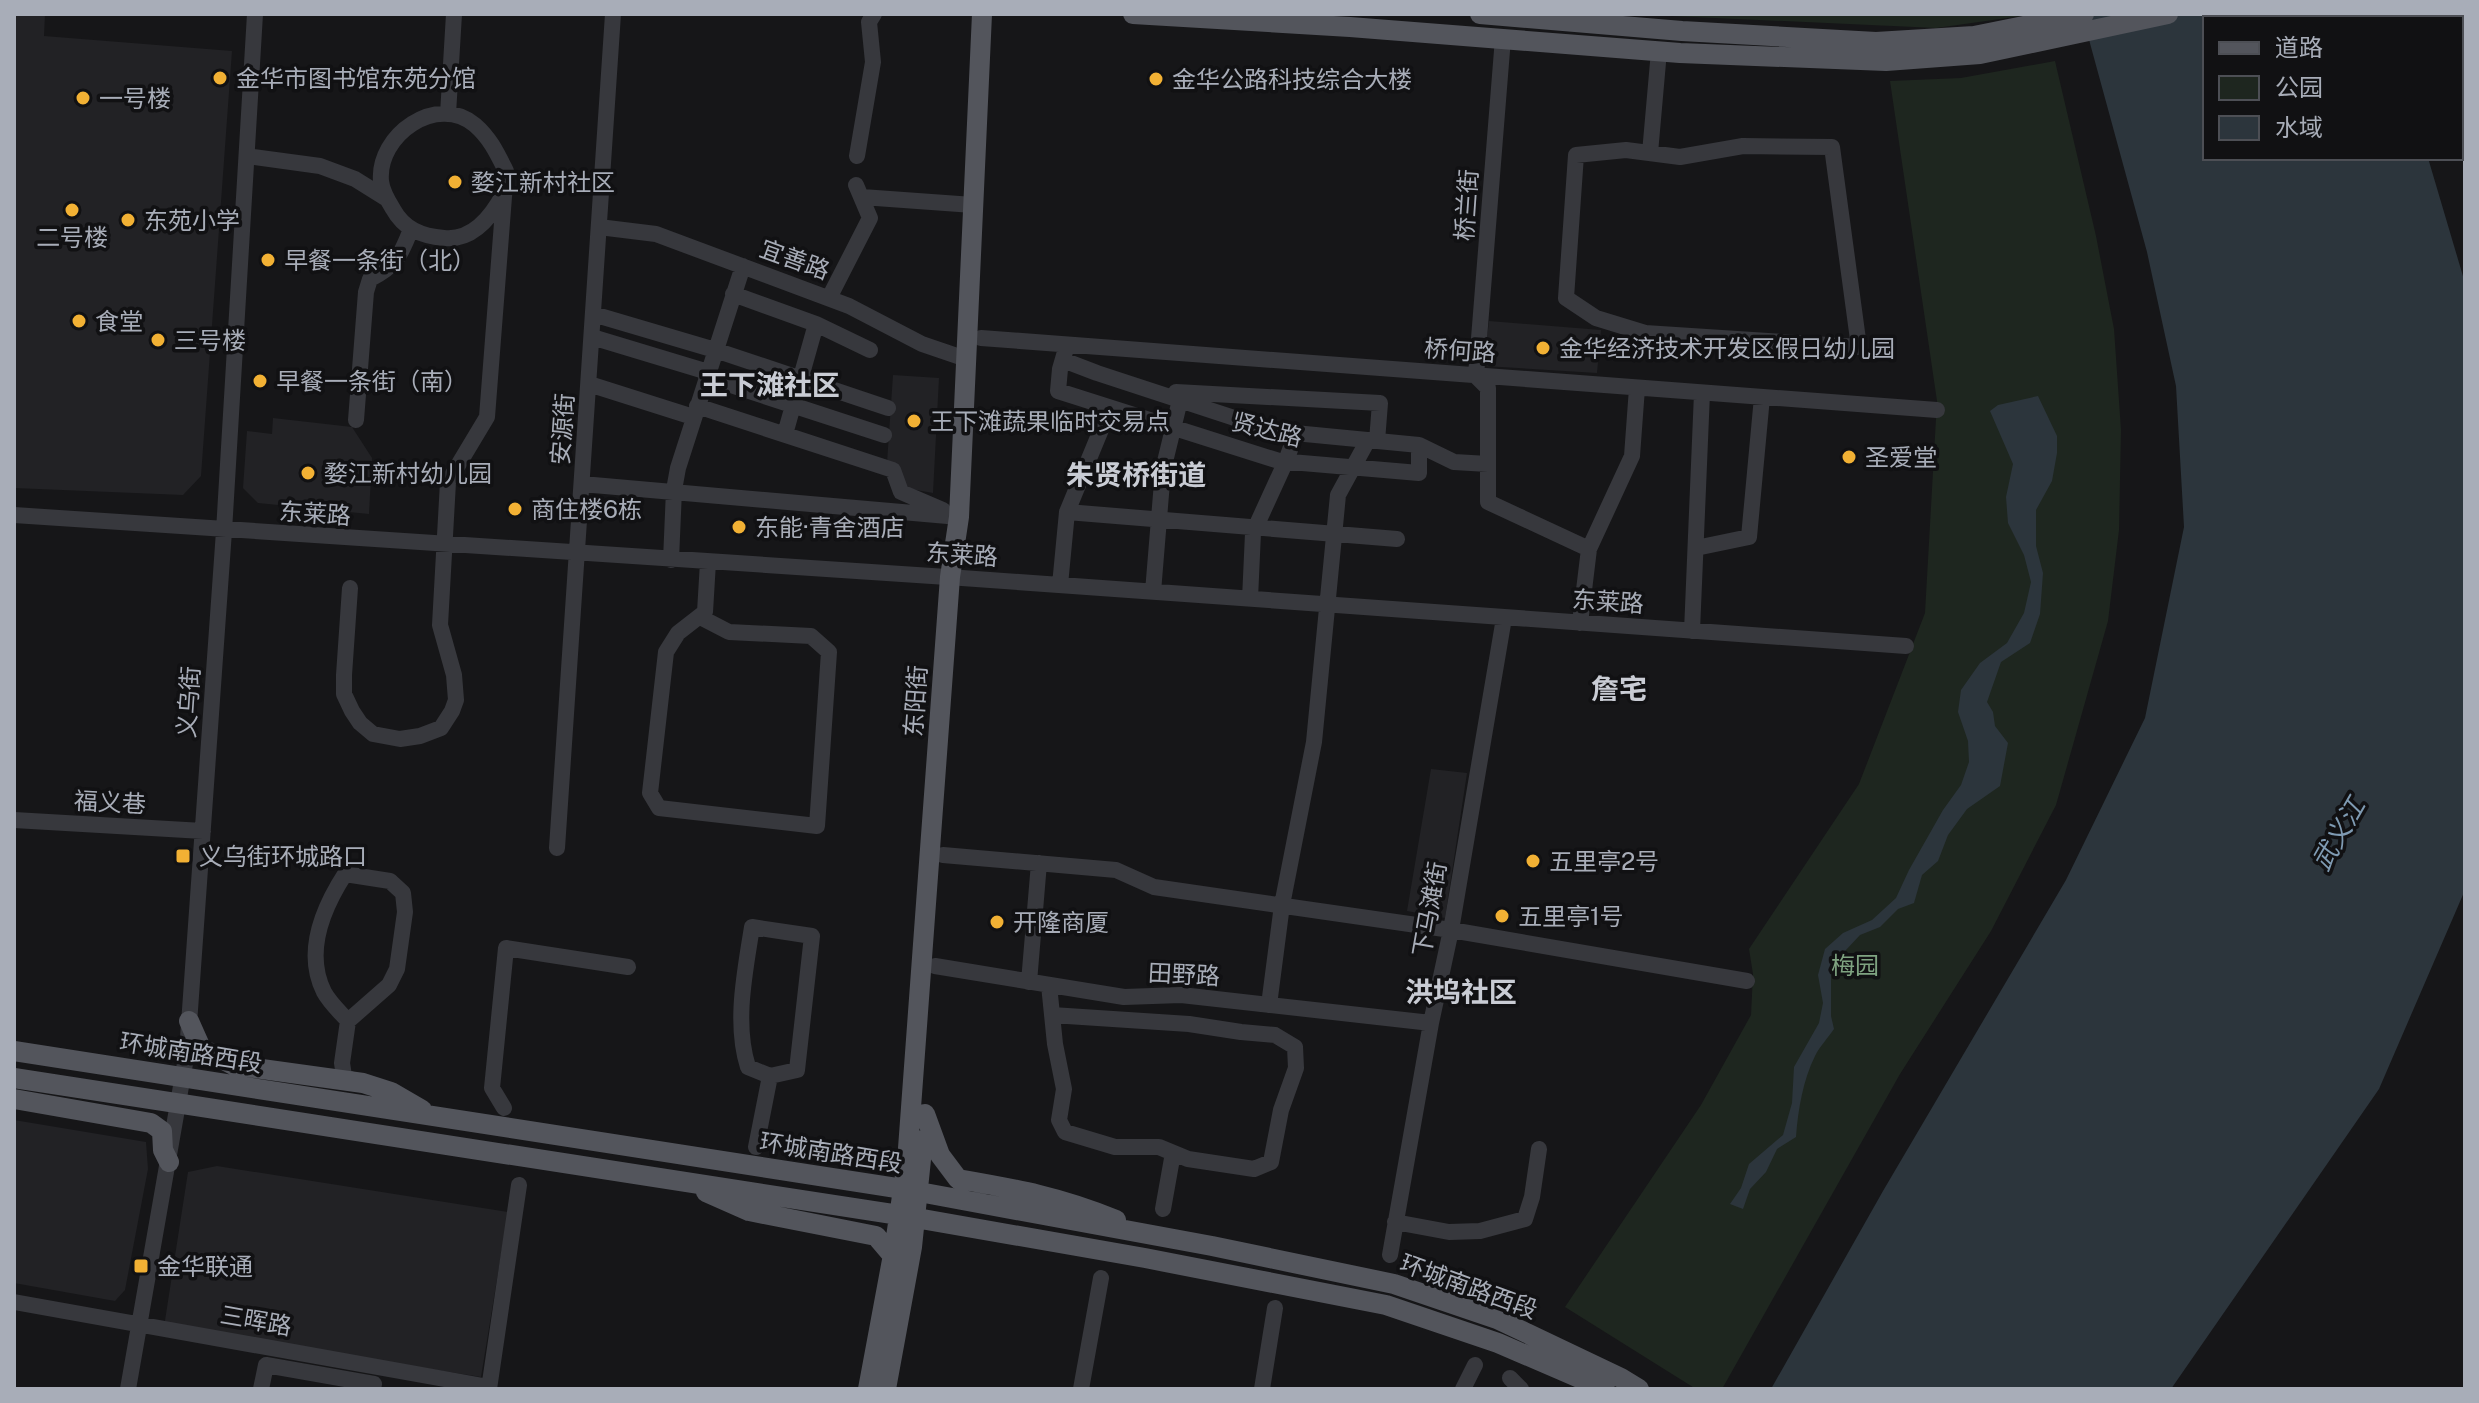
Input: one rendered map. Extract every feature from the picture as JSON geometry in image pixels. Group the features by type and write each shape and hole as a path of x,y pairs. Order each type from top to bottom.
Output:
{"main road":[{"name":"东阳街","path":"868,1389 893,1256 907,1217 925,1114 943,855 982,14"},
{"name":"东阳街","path":"910,1191 907,1162 956,578 972,519 995,14"},
{"path":"1133,14 1670,52 1886,61 1980,54 2168,14"},
{"path":"1480,14 1682,31 1876,42 1974,36 2084,14"},
{"path":"189,1021 201,1048 233,1065 358,1082 391,1092 432,1116"},
{"name":"环城南路西段","path":"14,1051 910,1191 1157,1236 1394,1284 1497,1319 1613,1383"},
{"name":"环城南路西段","path":"14,1078 907,1217 1145,1258 1386,1305 1613,1383"},
{"path":"14,1099 151,1123 162,1131 163,1150 169,1162"},
{"path":"925,1114 940,1155 958,1179 1033,1192 1074,1203 1157,1236"},
{"path":"680,1181 749,1211 876,1236 893,1256"},
{"name":"东阳街","path":"886,1389 912,1247 907,1217"},
{"path":"1613,1383 1639,1389"}],"street":[{"name":"义乌街","path":"128,1389 169,1162 189,1021 224,531 255,14"},
{"path":"448,114 454,14"},
{"name":"安源街","path":"557,848 613,14"},
{"path":"857,156 873,62 869,22 874,14"},
{"name":"桥兰街","path":"1476,376 1503,38"},
{"path":"1650,153 1670,52"},
{"path":"350,588 344,694 352,711 373,734 400,739 441,728 456,700 454,675 440,625 448,482 487,417 506,171 492,143 473,123 453,113 429,116 410,125 392,141 383,159 381,181 400,223 435,237 455,239 473,231 488,219 504,193"},
{"path":"1743,146 1832,147 1859,347 1645,333 1596,318 1566,298 1576,155 1626,150 1650,153 1680,157 1743,146"},
{"path":"247,156 320,166 355,179 387,199"},
{"path":"829,298 870,218 859,191 973,205"},
{"name":"宜善路","path":"599,227 656,234 849,306 922,344 966,359"},
{"path":"356,420 366,292 370,279 400,258 411,229"},
{"path":"671,560 678,468 743,266"},
{"path":"733,294 816,324 870,350"},
{"path":"593,314 715,350 888,408"},
{"path":"785,434 816,324"},
{"path":"592,337 884,435"},
{"name":"桥何路","path":"981,338 1065,352 1476,376 1937,410"},
{"path":"1065,352 1153,391 1274,431 1419,445 1454,462 1488,464"},
{"name":"贤达路","path":"1065,352 1058,391 1286,461 1419,473 1419,445"},
{"path":"1476,376 1488,388 1488,502 1589,549"},
{"path":"589,384 785,434 893,470 901,492 959,517"},
{"path":"1580,623 1589,549 1632,456 1637,388"},
{"path":"1153,391 1380,403 1373,440 1338,495 1314,742 1282,905 1269,1005"},
{"path":"1692,631 1702,393"},
{"path":"1696,548 1749,537 1762,397"},
{"path":"1153,592 1163,470 1180,400"},
{"path":"1060,585 1067,512 1110,408"},
{"path":"1250,599 1253,533 1296,433"},
{"path":"582,484 959,517"},
{"path":"1067,512 1397,539"},
{"name":"东莱路","path":"14,515 1060,585 1906,646"},
{"path":"700,617 729,632 811,636 829,652 817,826 659,808 650,793 666,652 678,633 705,612 708,562"},
{"name":"下马滩街","path":"1390,1255 1431,1023 1451,930 1504,618"},
{"name":"福义巷","path":"14,820 203,831"},
{"path":"943,855 1116,870 1154,887 1451,930 1747,981"},
{"path":"1029,982 1039,863"},
{"path":"348,1021 325,993 317,974 315,955 322,919 331,896 345,874 390,881 403,893 405,912 397,969 389,985 348,1021 342,1063 344,1076 358,1082"},
{"path":"752,927 812,936 797,1070 770,1076 748,1067 741,1046 745,972 752,927"},
{"path":"504,1108 492,1088 506,948 628,967"},
{"name":"田野路","path":"935,966 1124,997 1181,995 1431,1023"},
{"path":"1049,985 1052,1015 1064,1089 1059,1120 1065,1132 1115,1147 1159,1147 1188,1159 1254,1169 1271,1162 1281,1110 1296,1068 1295,1047 1275,1035 1189,1024 1052,1015"},
{"path":"756,1147 770,1076"},
{"path":"1395,1222 1465,1232 1525,1219 1532,1197 1539,1149"},
{"path":"1163,1209 1173,1153"},
{"path":"489,1388 519,1185"},
{"path":"1081,1389 1101,1278"},
{"name":"三晖路","path":"14,1302 489,1388"},
{"path":"1262,1389 1275,1308"},
{"path":"261,1389 266,1365 374,1384 373,1389"},
{"path":"1463,1389 1475,1365"}],"shaded area":[{"name":"东苑小学","path":"14,14 45,14 44,36 232,51 201,476 183,495 14,488"},
{"name":"金华经济技术开发区假日幼儿园","path":"1489,321 1601,330 1597,373 1484,366"},
{"name":"王下滩蔬果临时交易点","path":"893,375 939,378 933,493 905,488 887,463"},
{"name":"婺江新村幼儿园","path":"273,418 352,427 372,458 369,514 258,503 243,488 247,431 272,434"},
{"path":"1431,769 1467,773 1445,918 1407,911"},
{"path":"14,1120 146,1142 148,1169 125,1290 115,1301 14,1283"},
{"path":"217,1166 508,1212 481,1377 164,1327 188,1172"}],"green space":[{"path":"1628,14 2036,14 1936,28"},
{"name":"梅园","path":"2055,61 2096,236 2114,329 2121,430 2119,530 2108,621 2056,805 1991,931 1900,1074 1722,1389 1696,1389 1565,1307 1701,1105 1751,1015 1753,974 1749,949 1859,784 1925,613 1937,401 1890,81 1961,78"}],"water":[{"name":"武义江","path":"2082,14 2385,14 2203,16 2203,160 2429,160 2465,283 2465,890 2379,1089 2171,1389 1771,1389 2066,880 2145,718 2184,527 2176,386 2147,252"},
{"path":"2038,396 2057,436 2057,453 2052,481 2036,510 2036,546 2043,573 2040,614 2030,643 2001,662 1987,702 1993,712 1995,726 2008,743 2000,786 1967,809 1948,835 1938,861 1922,875 1914,903 1898,909 1880,927 1860,935 1831,966 1834,1029 1817,1052 1807,1075 1796,1137 1777,1149 1766,1172 1750,1189 1743,1209 1730,1204 1741,1188 1749,1164 1783,1135 1792,1103 1794,1067 1819,1023 1823,1003 1818,975 1825,949 1843,933 1872,920 1896,898 1943,810 1961,785 1969,762 1968,741 1958,712 1961,690 1980,663 2007,643 2024,613 2031,582 2024,555 2008,523 2006,497 2013,464 1990,411 1998,405"}],"place":[{"name":"金华市图书馆东苑分馆","path":"220,78"},
{"name":"金华公路科技综合大楼","path":"1156,79"},
{"name":"一号楼","path":"83,98"},
{"name":"婺江新村社区","path":"455,182"},
{"name":"二号楼","path":"72,210"},
{"name":"东苑小学","path":"128,220"},
{"name":"早餐一条街（北）","path":"268,260"},
{"name":"食堂","path":"79,321"},
{"name":"三号楼","path":"158,340"},
{"name":"金华经济技术开发区假日幼儿园","path":"1543,348"},
{"name":"早餐一条街（南）","path":"260,381"},
{"name":"王下滩蔬果临时交易点","path":"914,421"},
{"name":"圣爱堂","path":"1849,457"},
{"name":"婺江新村幼儿园","path":"308,473"},
{"name":"商住楼6栋","path":"515,509"},
{"name":"东能·青舍酒店","path":"739,527"},
{"name":"义乌街环城路口","path":"183,856"},
{"name":"五里亭2号","path":"1533,861"},
{"name":"五里亭1号","path":"1502,916"},
{"name":"开隆商厦","path":"997,922"},
{"name":"金华联通","path":"141,1266"}],"district":[{"name":"王下滩社区","path":"770,384"},
{"name":"朱贤桥街道","path":"1136,474"},
{"name":"詹宅","path":"1619,688"},
{"name":"洪坞社区","path":"1461,991"}]}
